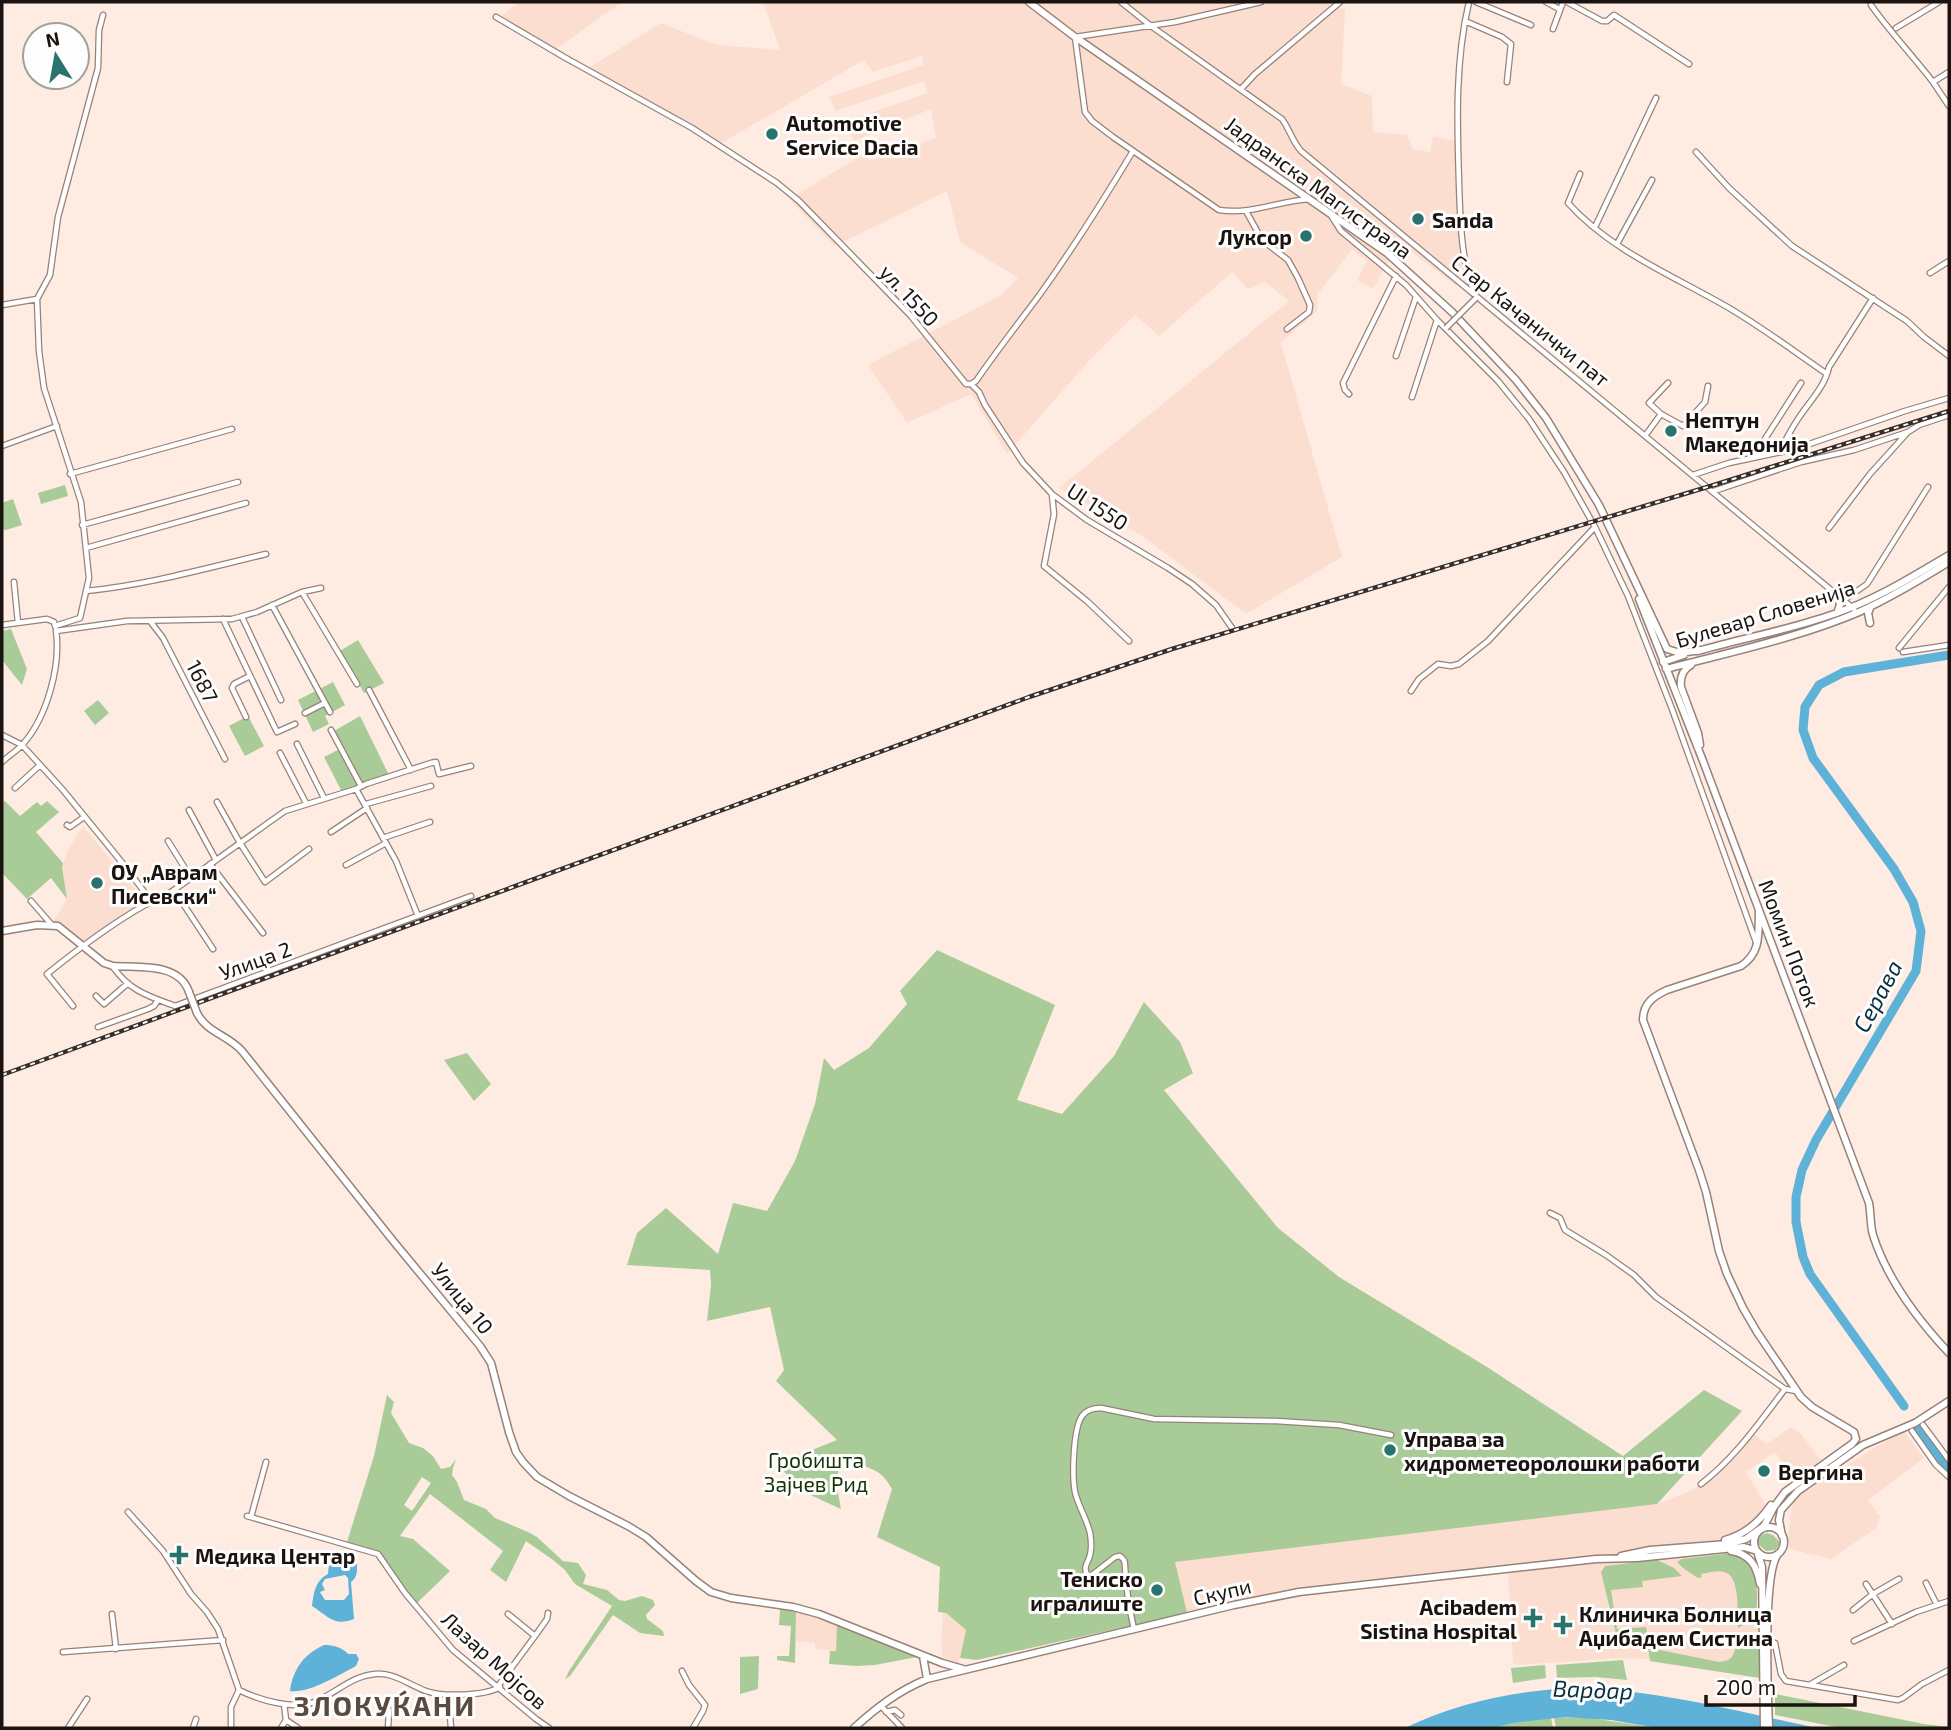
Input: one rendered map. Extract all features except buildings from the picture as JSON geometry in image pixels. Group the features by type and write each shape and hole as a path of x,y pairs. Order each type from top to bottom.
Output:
{"street":[{"name":"Јадранска Магистрала","path":"1029,2 1075,37 1387,253 1452,312 1516,380 1546,418 1599,505 1619,545"},
{"name":"Стар Качанички пат","path":"1122,2 1151,26 1282,119 1292,141 1301,151 1855,610"},
{"path":"1261,2 1151,26 1075,37 1085,112 1133,151 1219,210 1246,211 1310,199"},
{"path":"1241,89 1277,54 1339,2"},
{"path":"1446,328 1476,298 1469,283 1460,210 1457,100 1469,2"},
{"path":"1476,2 1531,25"},
{"path":"1546,2 1559,9"},
{"path":"1553,29 1559,9 1565,2 1602,21 1614,15 1689,64"},
{"path":"1896,28 1939,2"},
{"path":"1871,5 1885,26 1907,48 1949,106"},
{"path":"56,629 80,618 89,578 80,502 44,387 39,351 37,299 50,275 58,217 98,68 99,30 103,15"},
{"name":"ул. 1550","path":"496,17 692,128 778,183 799,201 911,316 961,380 971,384"},
{"path":"1465,21 1502,37 1511,44 1507,82"},
{"path":"1933,82 1949,72"},
{"path":"1595,227 1656,98"},
{"path":"971,384 976,381 1038,296 1099,207 1133,151"},
{"path":"1696,152 1792,246 1907,321 1949,356"},
{"path":"1580,174 1567,203 1576,213 1617,244 1682,284 1730,308 1827,374"},
{"path":"1617,244 1653,180"},
{"path":"1246,211 1262,240 1288,261 1310,305 1309,312 1287,330"},
{"path":"1331,214 1340,231 1396,276 1498,381 1529,419 1564,472 1595,527 1628,596 1672,709 1757,946"},
{"path":"1930,273 1949,261"},
{"path":"1349,394 1343,383 1396,276"},
{"path":"1396,356 1417,296"},
{"path":"1779,452 1798,419 1823,385 1829,367 1872,298"},
{"path":"2,305 37,299"},
{"path":"1412,397 1437,320"},
{"path":"1668,383 1649,403 1661,414 1683,426 1705,402 1708,386"},
{"path":"1754,457 1801,383"},
{"name":"Ul 1550","path":"971,384 979,392 1013,449 1052,494 1087,520 1192,584 1216,605 1232,628"},
{"path":"1693,475 1754,457 1795,449 1949,398"},
{"path":"1646,436 1661,414"},
{"path":"1829,528 1870,474 1909,432 1919,425 1949,415"},
{"path":"2,446 57,425"},
{"path":"70,474 232,429"},
{"path":"1714,491 1801,462 1854,450 1909,432"},
{"path":"82,525 238,482"},
{"path":"1836,613 1841,598 1867,584 1928,487"},
{"path":"1052,494 1054,514 1044,566 1088,602 1129,641"},
{"path":"86,548 246,503"},
{"path":"1411,691 1419,679 1438,664 1459,664 1488,641 1595,527"},
{"path":"1619,545 1667,649 1680,653 1701,650"},
{"name":"Момин Поток","path":"1619,545 1869,1203 1873,1234 1883,1259 1904,1296 1949,1353"},
{"path":"86,591 119,588 266,554"},
{"name":"Булевар Словенија","path":"1665,666 1798,633 1855,610 1949,555"},
{"name":"Булевар Словенија","path":"1665,666 1701,650 1871,606 1949,562"},
{"path":"14,582 18,624"},
{"path":"1949,587 1901,650 1949,645"},
{"path":"56,629 127,621 242,617 302,592 321,588"},
{"path":"302,592 357,684"},
{"path":"272,605 330,712"},
{"path":"1870,623 1868,613 1871,606"},
{"path":"242,617 281,700"},
{"path":"2,625 47,619 52,621 56,629 57,652 47,702 35,727 22,745 2,762"},
{"name":"1687","path":"223,619 277,732 295,724"},
{"name":"1687","path":"149,620 163,638 225,759"},
{"path":"1703,761 1698,733 1681,687 1680,680 1687,667 1798,633"},
{"path":"246,717 232,688 234,684 250,676"},
{"path":"369,690 411,770"},
{"path":"306,713 325,703"},
{"path":"331,730 402,874 418,916"},
{"path":"2,735 22,745 40,765 152,902"},
{"path":"297,744 324,798"},
{"path":"280,753 306,803"},
{"path":"74,1006 47,974 84,946 174,890 285,811 436,762 439,774 471,766"},
{"path":"15,788 40,765"},
{"path":"331,832 367,806 431,786"},
{"path":"218,802 265,881 309,849"},
{"path":"189,810 216,860"},
{"path":"67,825 70,827 84,817"},
{"path":"346,865 385,840 430,822"},
{"path":"168,841 191,878"},
{"name":"Улица 2","path":"210,864 263,933"},
{"name":"Улица 2","path":"174,890 214,949"},
{"name":"Улица 2","path":"113,966 127,984 175,1006 471,896"},
{"path":"31,901 52,925"},
{"path":"1700,1546 1731,1539 1746,1531 1756,1524 1775,1500 1852,1444 1856,1438 1854,1432 1812,1407 1796,1391 1743,1308 1719,1251 1702,1181 1643,1020 1645,1007 1656,995 1741,966 1751,958 1757,946 1759,910"},
{"path":"2,931 52,925"},
{"name":"Улица 10","path":"52,925 58,926 99,960 113,966 173,972 184,980 203,1024 242,1051 394,1242 470,1332 491,1363 513,1444 529,1470 545,1482 646,1537 711,1592 819,1614 923,1656 965,1669"},
{"path":"1757,946 1766,944 1773,948"},
{"path":"96,996 104,1004 127,984"},
{"path":"98,1027 148,1009 158,1000"},
{"path":"1550,1213 1560,1219 1565,1230 1634,1275 1656,1297 1785,1389 1796,1391"},
{"path":"1701,1484 1730,1459 1785,1389"},
{"path":"1766,1682 1772,1569 1783,1546 1780,1515 1782,1508 1789,1499 1856,1450 1923,1421 1939,1406 1949,1401"},
{"path":"1134,1629 1123,1558 1115,1557 1092,1575 1087,1575 1085,1571 1090,1554 1090,1533 1075,1491 1073,1474 1077,1428 1085,1412 1101,1408 1154,1419 1250,1420 1339,1425 1391,1435"},
{"path":"1923,1421 1949,1460"},
{"path":"1912,1431 1936,1465 1949,1477"},
{"name":"Лазар Мојсов","path":"266,1462 249,1517 378,1554 405,1593 448,1644 536,1720 549,1728"},
{"path":"1767,1728 1762,1567 1753,1542 1785,1492"},
{"path":"128,1513 163,1551 191,1594 207,1612 223,1640 239,1690 231,1707 231,1728"},
{"path":"1759,1531 1772,1529 1782,1536"},
{"name":"Скупи","path":"854,1728 903,1689 927,1679 1234,1605 1299,1592 1738,1542 1759,1531"},
{"name":"Скупи","path":"1618,1557 1637,1558 1746,1547 1757,1551"},
{"path":"1715,1549 1739,1552 1750,1559 1757,1570 1762,1599"},
{"path":"1757,1551 1767,1557 1778,1554"},
{"path":"1853,1610 1899,1579"},
{"path":"1926,1583 1937,1605"},
{"path":"1866,1584 1892,1624"},
{"path":"1854,1641 1916,1612 1949,1601"},
{"path":"239,1690 255,1698 284,1704 312,1703 345,1684 374,1674 394,1676 419,1689 437,1693 477,1695 492,1692 499,1687 547,1619 548,1613"},
{"path":"112,1614 116,1649"},
{"path":"508,1614 535,1636"},
{"path":"63,1652 223,1640"},
{"path":"1768,1643 1775,1643 1786,1681 1898,1700 1949,1670"},
{"path":"923,1656 927,1679"},
{"path":"1810,1684 1844,1665"},
{"path":"682,1671 705,1705 693,1728"},
{"path":"68,1728 87,1699"},
{"path":"281,1728 286,1720 284,1704"},
{"path":"880,1705 902,1728"},
{"path":"388,1728 389,1710"},
{"path":"886,1712 895,1710 901,1715"},
{"path":"450,1715 451,1728"},
{"path":"193,1728 196,1719"},
{"path":"286,1720 298,1728"}],"shaded area":[{"path":"519,2 622,2 556,49 501,16"},
{"path":"763,2 1327,2 1345,10 1341,84 1372,96 1373,132 1407,135 1413,149 1430,152 1433,136 1455,141 1466,285 1455,285 1399,242 1373,289 1357,280 1367,261 1352,249 1317,295 1317,311 1281,343 1342,557 1246,614 1142,536 1059,488 1289,301 1265,282 1248,289 1232,272 1159,336 1135,315 1088,362 1007,454 971,394 907,423 868,365 1000,296 1018,278 960,242 947,191 835,246 789,199 864,154 869,161 936,138 931,109 854,141 845,122 927,93 924,81 836,111 829,97 923,65 922,56 873,72 864,60 718,145 587,69 661,23 717,45 780,50"},
{"name":"ОУ „Аврам Писевски“","path":"83,826 145,902 85,945 53,922 67,899 62,866 69,848"},
{"path":"1791,1427 1801,1434 1821,1460 1795,1480 1775,1452 1746,1472 1768,1509 1752,1524 1700,1556 1733,1553 1755,1571 1760,1678 1649,1659 1621,1658 1516,1665 1513,1663 1508,1571 1326,1588 1188,1616 1174,1562 1657,1504 1693,1490 1752,1433 1767,1444"},
{"path":"1903,1430 1924,1458 1868,1500 1880,1516 1876,1528 1831,1559 1790,1549 1788,1540 1792,1503 1795,1498"},
{"path":"943,1611 966,1630 958,1666 943,1661"},
{"path":"796,1612 837,1625 836,1651 815,1649 815,1643 796,1641"}],"green space":[{"path":"65,485 68,496 41,504 38,493"},
{"path":"13,499 22,525 2,529 2,503"},
{"path":"11,629 27,669 22,685 2,660 2,631"},
{"path":"358,640 384,683 364,693 340,651"},
{"path":"333,682 345,705 325,716 329,724 313,732 298,700"},
{"path":"98,700 109,713 95,725 84,711"},
{"path":"248,716 264,746 245,756 229,726"},
{"path":"360,716 389,775 361,784 334,731"},
{"path":"340,749 359,784 342,792 324,757"},
{"path":"5,801 20,816 37,802 41,806 47,801 59,812 36,832 63,863 67,899 51,878 27,899 2,873 2,803"},
{"name":"Гробишта Зајчев Рид","path":"937,950 1055,1005 1017,1100 1062,1114 1114,1056 1144,1002 1180,1042 1193,1073 1164,1090 1278,1228 1339,1277 1487,1367 1623,1456 1704,1390 1742,1411 1657,1504 1175,1562 1187,1613 977,1660 960,1658 966,1630 946,1613 938,1612 940,1567 877,1537 892,1489 887,1481 873,1469 848,1458 839,1465 837,1487 841,1509 806,1493 777,1464 837,1440 776,1381 784,1370 770,1307 707,1321 710,1270 627,1265 637,1233 666,1208 718,1254 733,1203 767,1211 795,1161 815,1104 824,1058 834,1070 869,1048 907,1004 900,991"},
{"path":"467,1053 491,1084 474,1101 444,1060"},
{"path":"387,1395 394,1402 391,1413 409,1443 423,1448 433,1456 441,1469 450,1467 456,1459 452,1475 464,1500 537,1537 563,1561 578,1563 586,1575 583,1584 607,1590 619,1600 642,1596 653,1600 655,1605 646,1615 647,1619 663,1631 664,1636 640,1633 613,1615 570,1676 565,1679 612,1606 575,1584 565,1570 526,1541 506,1582 490,1570 503,1551 430,1494 400,1536 413,1539 450,1571 415,1605 378,1554 346,1545 374,1456","holes":["422,1477 431,1483 412,1511 404,1505"]},
{"path":"1767,1533 1781,1543 1775,1550 1766,1551 1757,1543 1760,1535"},
{"path":"1733,1553 1743,1558 1754,1571 1757,1588 1757,1618 1738,1628 1736,1588 1729,1575 1715,1571 1701,1574 1702,1577 1698,1578 1677,1562 1682,1559"},
{"path":"1657,1560 1674,1568 1682,1576 1642,1581 1643,1587 1611,1590 1617,1629 1646,1627 1650,1648 1719,1662 1732,1657 1739,1638 1758,1635 1760,1678 1650,1661 1647,1641 1617,1638 1601,1572 1605,1566"},
{"path":"780,1609 796,1612 795,1663 777,1660 777,1656 789,1656 791,1626 779,1625"},
{"path":"837,1625 917,1657 875,1665 829,1664 830,1651 836,1651"},
{"path":"759,1656 758,1689 740,1694 740,1657"},
{"path":"1623,1660 1627,1680 1596,1677 1557,1678 1556,1665"},
{"path":"1545,1665 1546,1678 1513,1683 1511,1668"},
{"path":"1775,1694 1949,1728 1841,1728 1775,1715"},
{"path":"1554,1717 1591,1718 1657,1728 1556,1728"},
{"path":"1551,1718 1553,1728 1493,1728 1513,1723"}],"water":[{"path":"333,1556 340,1561 347,1559 351,1565 357,1563 356,1576 351,1582 354,1619 336,1621 312,1606 318,1584 328,1574 329,1563 325,1559","holes":["345,1575 348,1578 349,1594 344,1600 325,1600 320,1592 325,1590 322,1584 325,1579"]},
{"path":"324,1645 337,1647 348,1654 356,1654 359,1659 356,1666 314,1687 290,1691 301,1663"},
{"name":"Вардар","path":"1568,1688 1662,1696 1817,1728 1657,1728 1611,1720 1565,1717 1493,1728 1405,1728 1484,1700 1525,1692"}],"waterway":[{"name":"Серава","path":"1904,1406 1810,1274 1803,1257 1796,1222 1796,1197 1802,1170 1816,1140 1916,971 1921,931 1913,902 1894,869 1813,758 1803,730 1805,707 1819,685 1844,672 1949,655"},
{"name":"Серава","path":"1915,1423 1949,1469"}],"railway":[{"path":"2,1075 1029,697 1172,649 1949,411"}],"place":[{"name":"Automotive Service Dacia","path":"772,134"},
{"name":"Sanda","path":"1418,219"},
{"name":"Луксор","path":"1306,236"},
{"name":"Нептун Македонија","path":"1671,431"},
{"name":"ОУ „Аврам Писевски“","path":"97,883"},
{"name":"Управа за хидрометеоролошки работи","path":"1390,1450"},
{"name":"Вергина","path":"1764,1471"},
{"name":"Медика Центар","path":"179,1555"},
{"name":"Тениско игралиште","path":"1157,1590"},
{"name":"Acibadem Sistina Hospital","path":"1533,1618"},
{"name":"Клиничка Болница Аџибадем Систина","path":"1563,1625"}],"district":[{"name":"ЗЛОКУЌАНИ","path":"385,1705"}]}
